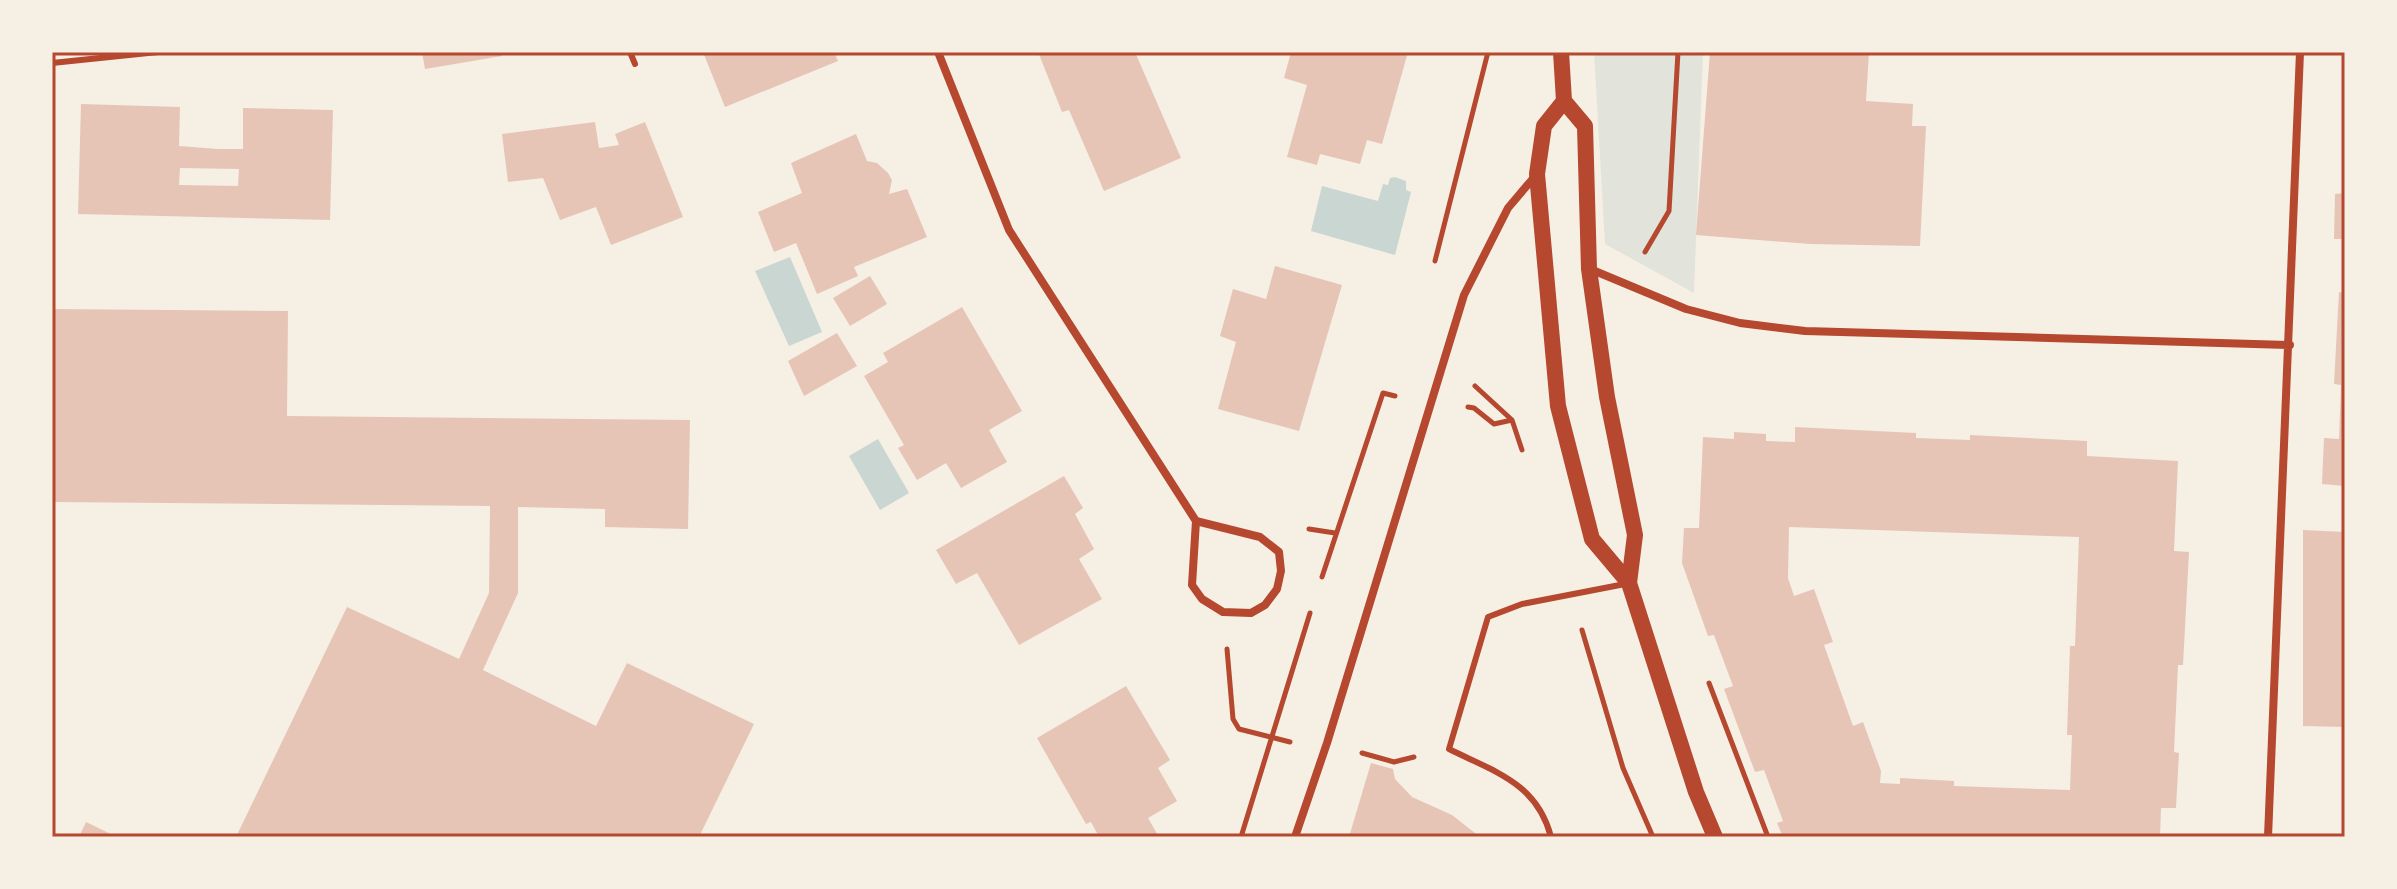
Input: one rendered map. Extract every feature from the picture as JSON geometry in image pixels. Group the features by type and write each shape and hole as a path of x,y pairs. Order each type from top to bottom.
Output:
{"main road":[{"path":"1561,52 1564,101 1585,126 1589,269 1607,397 1635,535 1629,583"},
{"path":"1564,101 1544,126 1537,174 1558,406 1592,539 1629,583 1696,792 1715,837"}],"street":[{"path":"938,52 1009,230 1196,521 1192,585 1202,599 1223,612 1251,613 1265,605 1277,589 1281,571 1279,552 1260,537 1196,521"},
{"path":"2268,837 2300,52"},
{"path":"1295,837 1464,295 1508,208 1537,174"},
{"path":"1589,269 1686,309 1740,323 1805,331 2290,345"}],"lane":[{"path":"52,63 158,52"},
{"path":"630,52 635,64"},
{"path":"1551,837 1546,816 1522,786 1449,749 1488,617 1522,604 1629,583"}],"path":[{"path":"1433,266 1488,52"},
{"path":"1629,284 1630,273 1669,211 1678,52"},
{"path":"1436,378 1477,387 1512,420 1526,464"},
{"path":"1306,529 1335,533 1317,592"},
{"path":"1570,595 1623,768 1653,837"},
{"path":"1241,837 1312,606"},
{"path":"1223,612 1233,719 1239,729 1270,738"},
{"path":"1707,677 1768,837"},
{"path":"1357,752 1394,762"}],"shaded area":[{"path":"1594,52 1703,52 1694,293 1605,244"},
{"path":"1390,178 1406,181 1406,190 1411,192 1395,255 1311,231 1322,186 1378,201 1383,184 1388,185"},
{"path":"790,257 822,332 789,346 755,271"},
{"path":"878,439 909,493 880,510 849,456"}],"building":[{"path":"422,52 501,52 502,56 425,69"},
{"path":"703,52 834,52 838,61 725,107"},
{"path":"1038,52 1135,52 1181,158 1104,191 1069,110 1062,112"},
{"path":"1291,52 1408,52 1382,144 1367,140 1360,164 1320,154 1317,165 1287,157 1307,85 1284,78"},
{"path":"1710,52 1869,52 1866,101 1913,104 1912,126 1926,126 1920,246 1810,244 1696,235"},
{"path":"81,104 180,107 179,146 218,149 243,149 243,108 333,110 330,220 78,214","holes":["180,168 239,169 238,186 179,185"]},
{"path":"595,122 599,148 619,145 615,134 645,122 683,217 611,245 596,207 560,220 543,178 508,182 502,134"},
{"path":"856,134 867,161 877,163 892,180 889,194 907,189 927,237 854,267 858,276 817,294 796,243 774,252 758,212 802,193 791,163"},
{"path":"2345,193 2345,239 2334,239 2335,194"},
{"path":"1275,266 1342,285 1299,431 1218,409 1236,342 1220,336 1233,289 1266,299"},
{"path":"870,276 887,304 850,326 833,298"},
{"path":"2339,292 2345,293 2345,486 2322,484 2324,438 2339,439 2341,385 2334,384"},
{"path":"962,307 1022,411 989,430 1007,462 961,488 946,463 917,480 898,448 904,445 864,376 888,362 883,353"},
{"path":"52,309 288,311 287,416 690,420 688,529 605,527 605,509 518,507 518,593 483,670 596,726 627,663 754,724 699,837 236,837 347,607 459,659 489,593 490,506 52,502"},
{"path":"837,333 857,366 804,396 788,361"},
{"path":"1795,427 1916,433 1916,438 1970,440 1970,435 2087,441 2087,456 2178,461 2174,551 2189,552 2183,665 2178,665 2174,752 2179,753 2176,808 2161,808 2160,837 1783,837 1777,823 1783,821 1764,770 1755,772 1724,689 1733,686 1714,635 1708,636 1682,563 1684,528 1699,528 1703,437 1734,439 1734,432 1766,434 1766,441 1795,442","holes":["1789,527 2079,537 2075,646 2070,646 2067,735 2072,735 2070,790 1954,786 1954,781 1900,778 1900,784 1880,783 1881,771 1863,722 1853,726 1824,645 1833,642 1814,589 1794,596 1788,578"]},
{"path":"1064,476 1083,508 1075,514 1094,549 1079,559 1102,599 1019,645 977,573 956,584 936,550"},
{"path":"2303,530 2345,532 2345,727 2303,726"},
{"path":"1126,686 1170,760 1158,768 1177,801 1148,818 1159,837 1099,837 1091,822 1086,824 1037,738"},
{"path":"1371,763 1393,769 1395,779 1412,797 1452,815 1480,837 1349,837"},
{"path":"86,822 117,837 79,837"}]}
